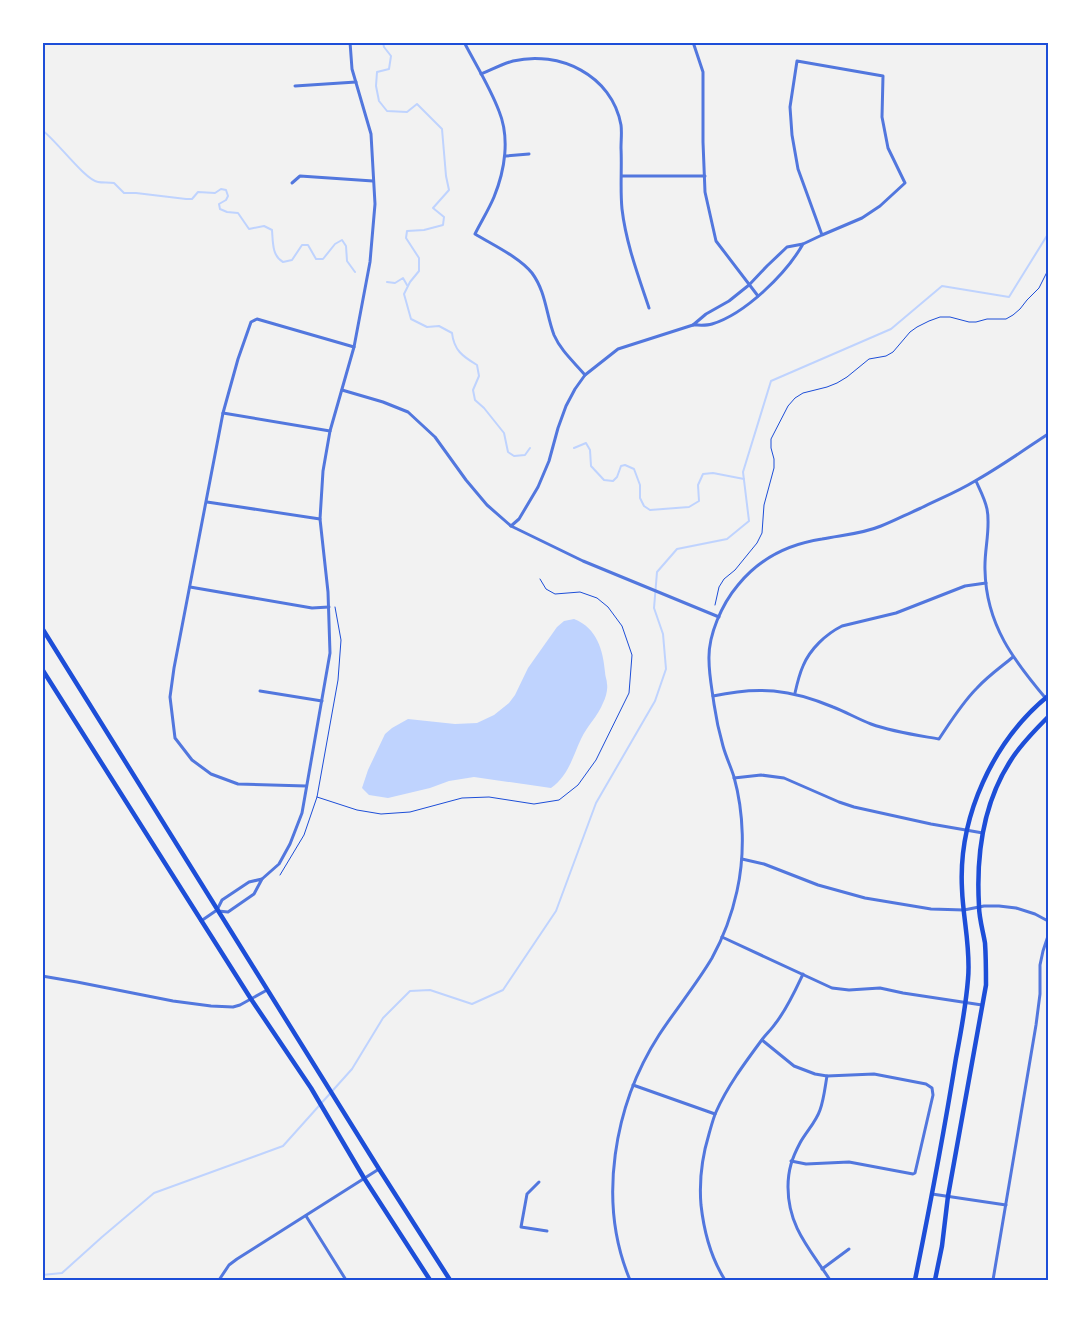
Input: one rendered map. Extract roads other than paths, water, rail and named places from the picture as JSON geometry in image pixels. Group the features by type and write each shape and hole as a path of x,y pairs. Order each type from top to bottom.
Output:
{"main road":[{"path":"42,628 379,1170 450,1280"},
{"path":"42,668 201,921 311,1088 364,1178 430,1280"},
{"path":"915,1280 952,1087 969,977 962,888 964,843 970,819 987,772 1002,747 1025,718 1048,698"},
{"path":"935,1280 986,985 985,944 979,907 978,868 983,833 997,784 1011,759 1048,717"}],"street":[{"path":"217,910 228,912 254,894 262,879 279,864 290,844 302,813 330,653 329,607 320,519 323,471 330,431 354,347 370,262 375,204 370,134 352,69 350,42"},
{"path":"464,42 500,111 506,156 494,197 474,234 522,263 531,272 538,282 544,297 554,335 562,349 585,375"},
{"path":"693,42 703,72 705,192 716,242 758,296"},
{"path":"481,74 512,62 534,58 557,61 574,66 589,74 610,97 618,113 621,126 622,208 626,234 649,308"},
{"path":"693,325 706,314 728,302 749,285 787,247 803,244 862,218 880,206 905,183 888,148 882,117 883,76 797,61 790,107 792,135 798,168 822,235"},
{"path":"295,86 356,82"},
{"path":"506,156 529,154"},
{"path":"292,183 300,176 373,181"},
{"path":"622,176 705,176"},
{"path":"511,526 519,519 538,487 549,461 566,406 585,375 618,349 693,325 710,325 745,308 796,257 803,244"},
{"path":"306,786 238,784 211,774 192,760 175,738 170,697 223,413 238,359 251,322 257,319 354,347"},
{"path":"342,390 383,402 408,412 435,437 487,505 511,526 583,561 720,617"},
{"path":"223,413 330,431"},
{"path":"630,1280 618,1241 615,1217 613,1190 614,1161 618,1133 640,1068 657,1038 699,978 722,937 737,892 742,859 741,820 734,778 721,738 710,680 708,657 712,635 726,603 740,582 757,566 774,554 810,541 852,534 881,526 959,490 1048,434"},
{"path":"976,480 985,501 988,516 985,556 986,583 993,616 999,632 1013,657 1048,698"},
{"path":"207,502 320,519"},
{"path":"795,693 807,658 835,630 842,626 896,613 965,586 986,583"},
{"path":"190,588 312,608 329,607"},
{"path":"713,696 756,690 795,693 834,707 872,724 939,739 977,688 993,672 1013,657"},
{"path":"260,691 322,701"},
{"path":"734,778 761,775 784,778 854,807 983,833"},
{"path":"742,859 764,864 818,885 865,898 931,909 964,910 998,906 1016,908 1035,914 1048,921"},
{"path":"201,921 217,910 222,900 249,882 262,879"},
{"path":"993,1280 1036,1025 1040,994 1040,966 1048,936"},
{"path":"722,937 832,988 849,990 880,988 982,1006"},
{"path":"725,1280 714,1261 702,1217 700,1194 704,1151 715,1114 733,1082 776,1023 791,999 803,974"},
{"path":"42,976 194,1004 240,1005 267,990"},
{"path":"762,1040 794,1066 815,1074 827,1076 874,1074 926,1084 932,1088 916,1173 850,1162 806,1164 791,1161"},
{"path":"827,1076 820,1112 791,1161 788,1184 789,1205 792,1217 809,1250 830,1280"},
{"path":"633,1085 715,1114"},
{"path":"219,1280 229,1265 237,1259 379,1170"},
{"path":"539,1182 527,1194 521,1227 547,1231"},
{"path":"932,1194 1006,1205"},
{"path":"306,1216 346,1280"},
{"path":"822,1268 849,1249"}],"water":[{"path":"574,619 588,628 597,641 603,656 607,691 601,708 583,734 566,772 551,788 474,777 449,781 430,788 388,798 369,795 362,788 368,770 385,734 392,728 408,719 455,724 477,723 494,715 509,703 515,695 528,668 557,627 564,621"}],"waterway":[{"path":"383,42 384,47 391,56 389,69 377,72 376,86 379,101 387,111 407,112 417,104 442,129 449,190 433,208 444,217 443,225 424,230 407,231 406,238 419,258 419,271 410,282 404,294 411,319 427,327 439,326 452,333 455,344 460,352 477,365 479,376 473,390 475,400 504,433 508,452 514,456 525,455 530,448"},
{"path":"42,130 92,180 114,183 124,193 186,199 192,199 198,192 215,193 221,189 226,190 228,196 226,200 219,204 220,209 238,213 249,229 264,226 272,230 275,252 283,262 292,260 302,245 308,245 316,259 323,259 335,244 342,240 346,246 347,261 355,272"},
{"path":"42,1275 62,1273 154,1193 283,1146 352,1069 383,1018 410,991 430,990 472,1004 503,990 556,911 596,803 655,701 666,669 663,634 654,608 657,572 677,549 727,539 749,521 743,472 771,381 891,329 942,286 1009,297 1048,234"},
{"path":"387,282 395,283 403,278 407,285"},
{"path":"574,448 586,443 590,450 591,466 604,480 613,481 617,477 621,466 625,465 634,469 640,485 640,498 644,506 650,510 689,507 699,501 698,485 703,474 713,473 744,479"}]}
